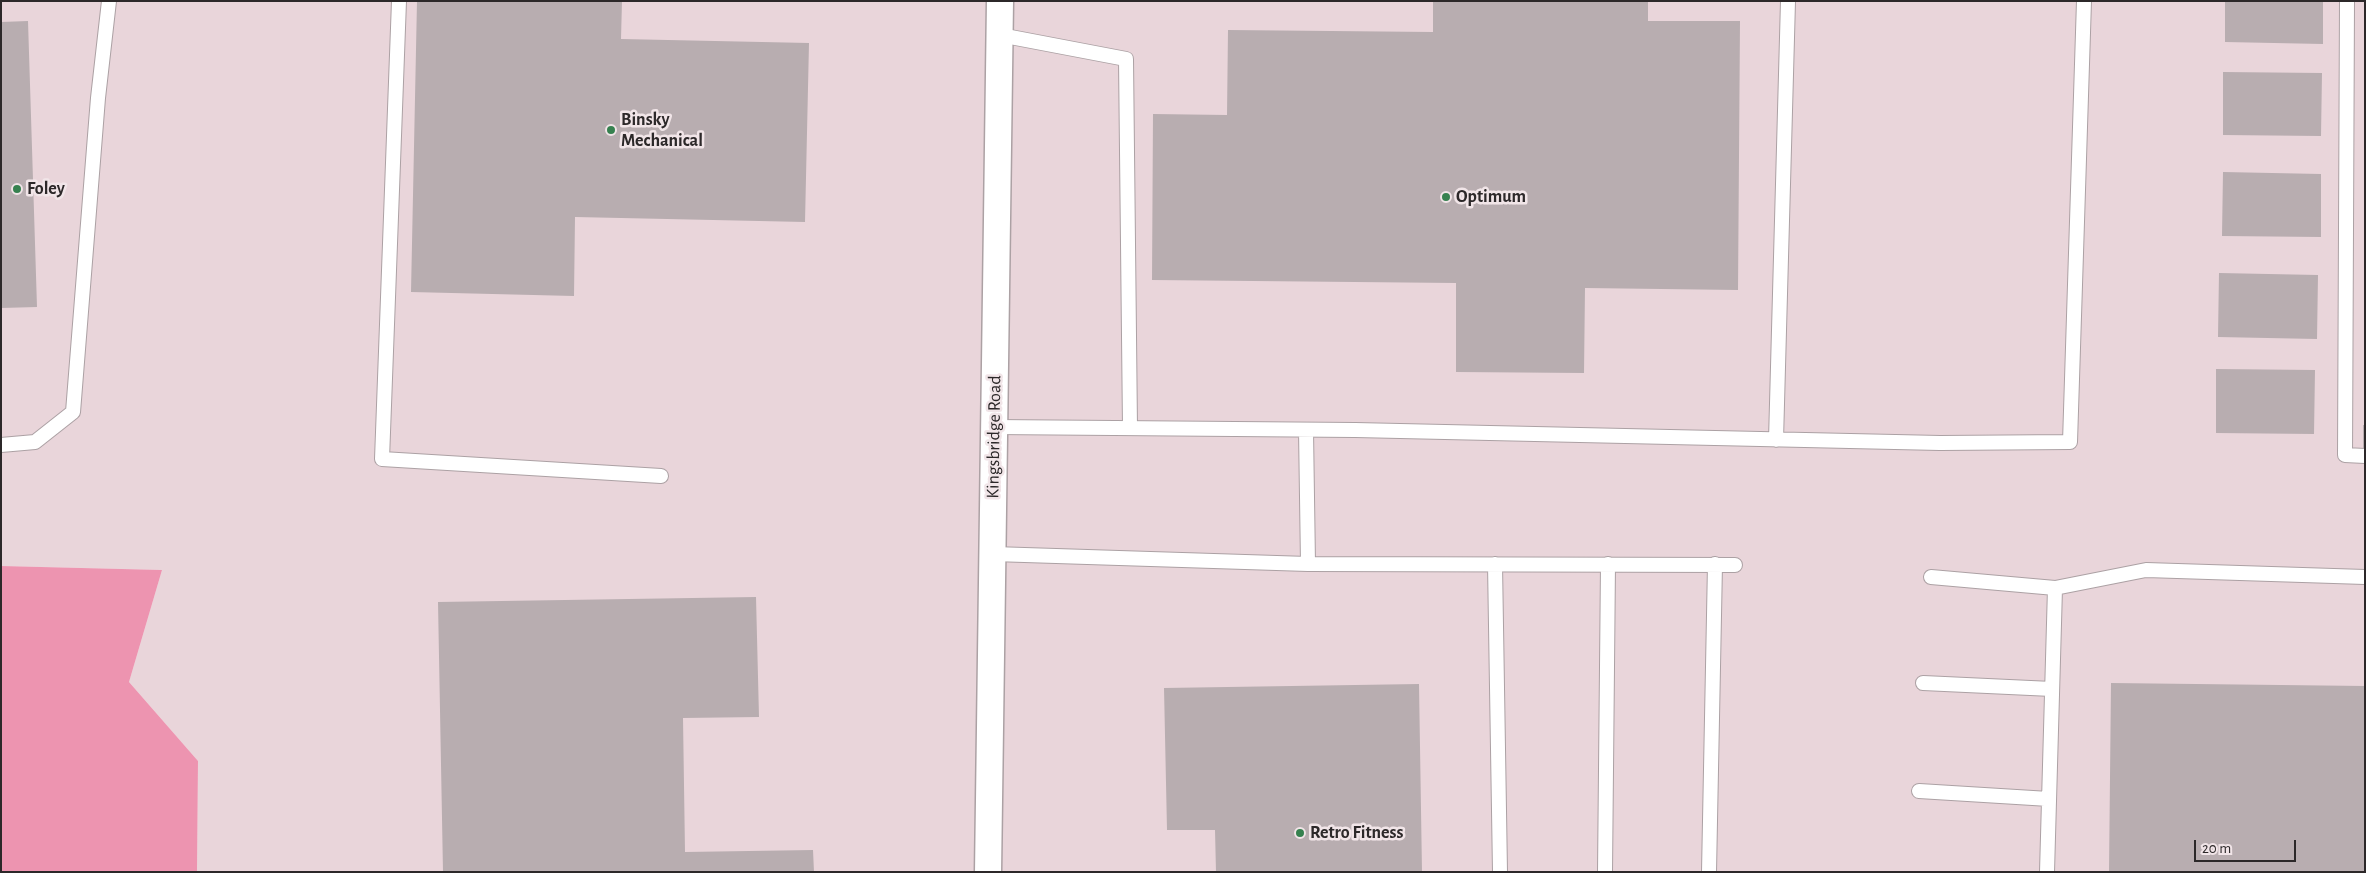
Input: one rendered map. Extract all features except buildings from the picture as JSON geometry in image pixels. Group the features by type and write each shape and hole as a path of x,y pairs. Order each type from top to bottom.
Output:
{"street":[{"name":"Kingsbridge Road","path":"988,872 1000,1"}],"lane":[{"path":"1,446 35,442 74,412 98,98 109,1"},
{"path":"399,1 382,459 661,476"},
{"path":"1776,440 1788,1"},
{"path":"994,428 1306,430 1940,444 2070,442 2084,1"},
{"path":"2347,1 2345,455 2365,456"},
{"path":"1000,35 1126,59 1130,428"},
{"path":"1306,430 1308,564"},
{"path":"993,554 1308,564 1735,565"},
{"path":"1495,564 1500,872"},
{"path":"1605,872 1608,564"},
{"path":"1709,872 1715,564"},
{"path":"1931,577 2055,588 2146,570 2365,577"},
{"path":"2046,872 2055,588"},
{"path":"1923,682 2052,690"},
{"path":"1919,791 2049,799"}],"shaded area":[{"path":"1,1 2365,1 2365,872 197,872 198,761 129,682 162,570 1,566"},
{"path":"1,566 162,570 129,682 198,761 197,872 1,872"}],"place":[{"name":"Binsky Mechanical","path":"611,130"},
{"name":"Foley","path":"17,189"},
{"name":"Optimum","path":"1446,197"},
{"name":"Retro Fitness","path":"1300,833"}]}
